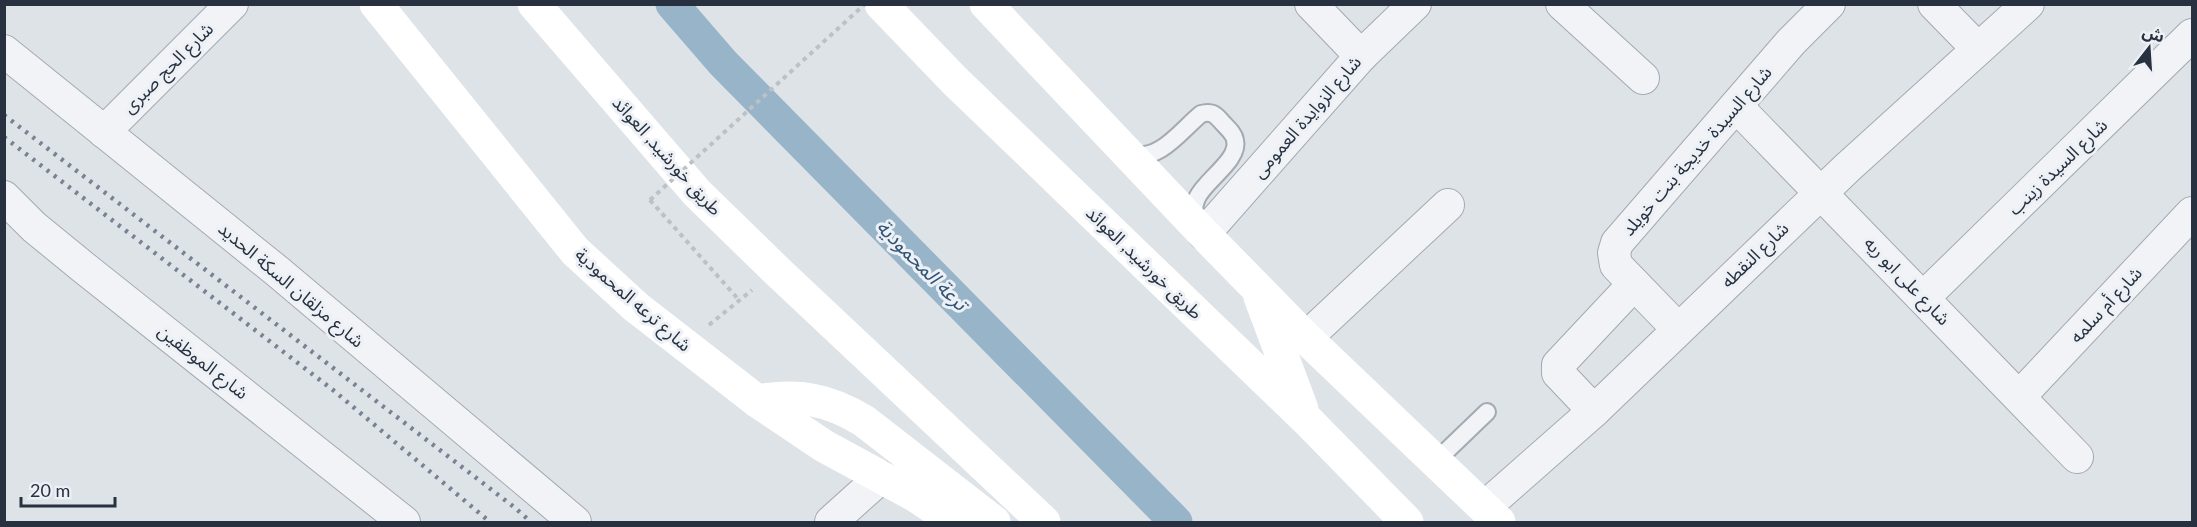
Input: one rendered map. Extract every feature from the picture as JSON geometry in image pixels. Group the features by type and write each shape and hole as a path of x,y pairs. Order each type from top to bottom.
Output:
{"main road":[{"name":"شارع ترعه المحمودية","path":"376,4 575,250 636,307 757,401 824,446 916,495 955,522"},
{"name":"طريق خورشيد, العوائد","path":"534,4 697,193 1044,522"},
{"name":"طريق خورشيد, العوائد","path":"881,4 954,80 1306,419 1407,522"},
{"path":"993,7 1125,151 1306,338 1492,515"},
{"path":"1256,287 1306,419"},
{"path":"757,401 781,397 806,398 846,411 864,422 994,522"}],"street":[{"name":"شارع الحج صبرى","path":"104,132 232,4"},
{"path":"1311,4 1361,56"},
{"name":"شارع الزوايدة العمومى","path":"1198,228 1361,56 1415,4"},
{"path":"1562,4 1643,78"},
{"path":"1935,4 1978,49"},
{"name":"شارع النقطه","path":"1492,515 1594,411 1820,193 2028,4"},
{"name":"شارع السيدة خديجة بنت خويلد","path":"1678,329 1616,265 1614,253 1617,243 1791,42 1814,9"},
{"name":"شارع السيدة زينب","path":"1923,298 2193,35"},
{"name":"شارع مزلقان السكة الحديد","path":"4,51 277,271 575,522"},
{"name":"شارع على ابو ريه","path":"1736,106 2077,457"},
{"name":"شارع الموظفين","path":"4,197 34,226 83,267 404,522"},
{"path":"1306,338 1448,204"},
{"name":"شارع أم سلمه","path":"2019,397 2193,213"},
{"path":"1594,411 1558,373 1558,365 1634,284"},
{"path":"831,522 881,477"}],"lane":[{"path":"1125,151 1133,155 1159,151 1201,114 1206,112 1216,116 1234,136 1236,146 1234,155 1209,180 1197,198 1198,228"},
{"path":"1436,461 1486,412"}],"path":[{"path":"739,300 650,200 866,4"},
{"path":"684,345 776,270"}],"waterway":[{"name":"ترعة المحمودية","path":"672,4 723,63 1176,522"}],"railway":[{"path":"4,115 531,522"},
{"path":"4,137 333,390 490,522"}]}
